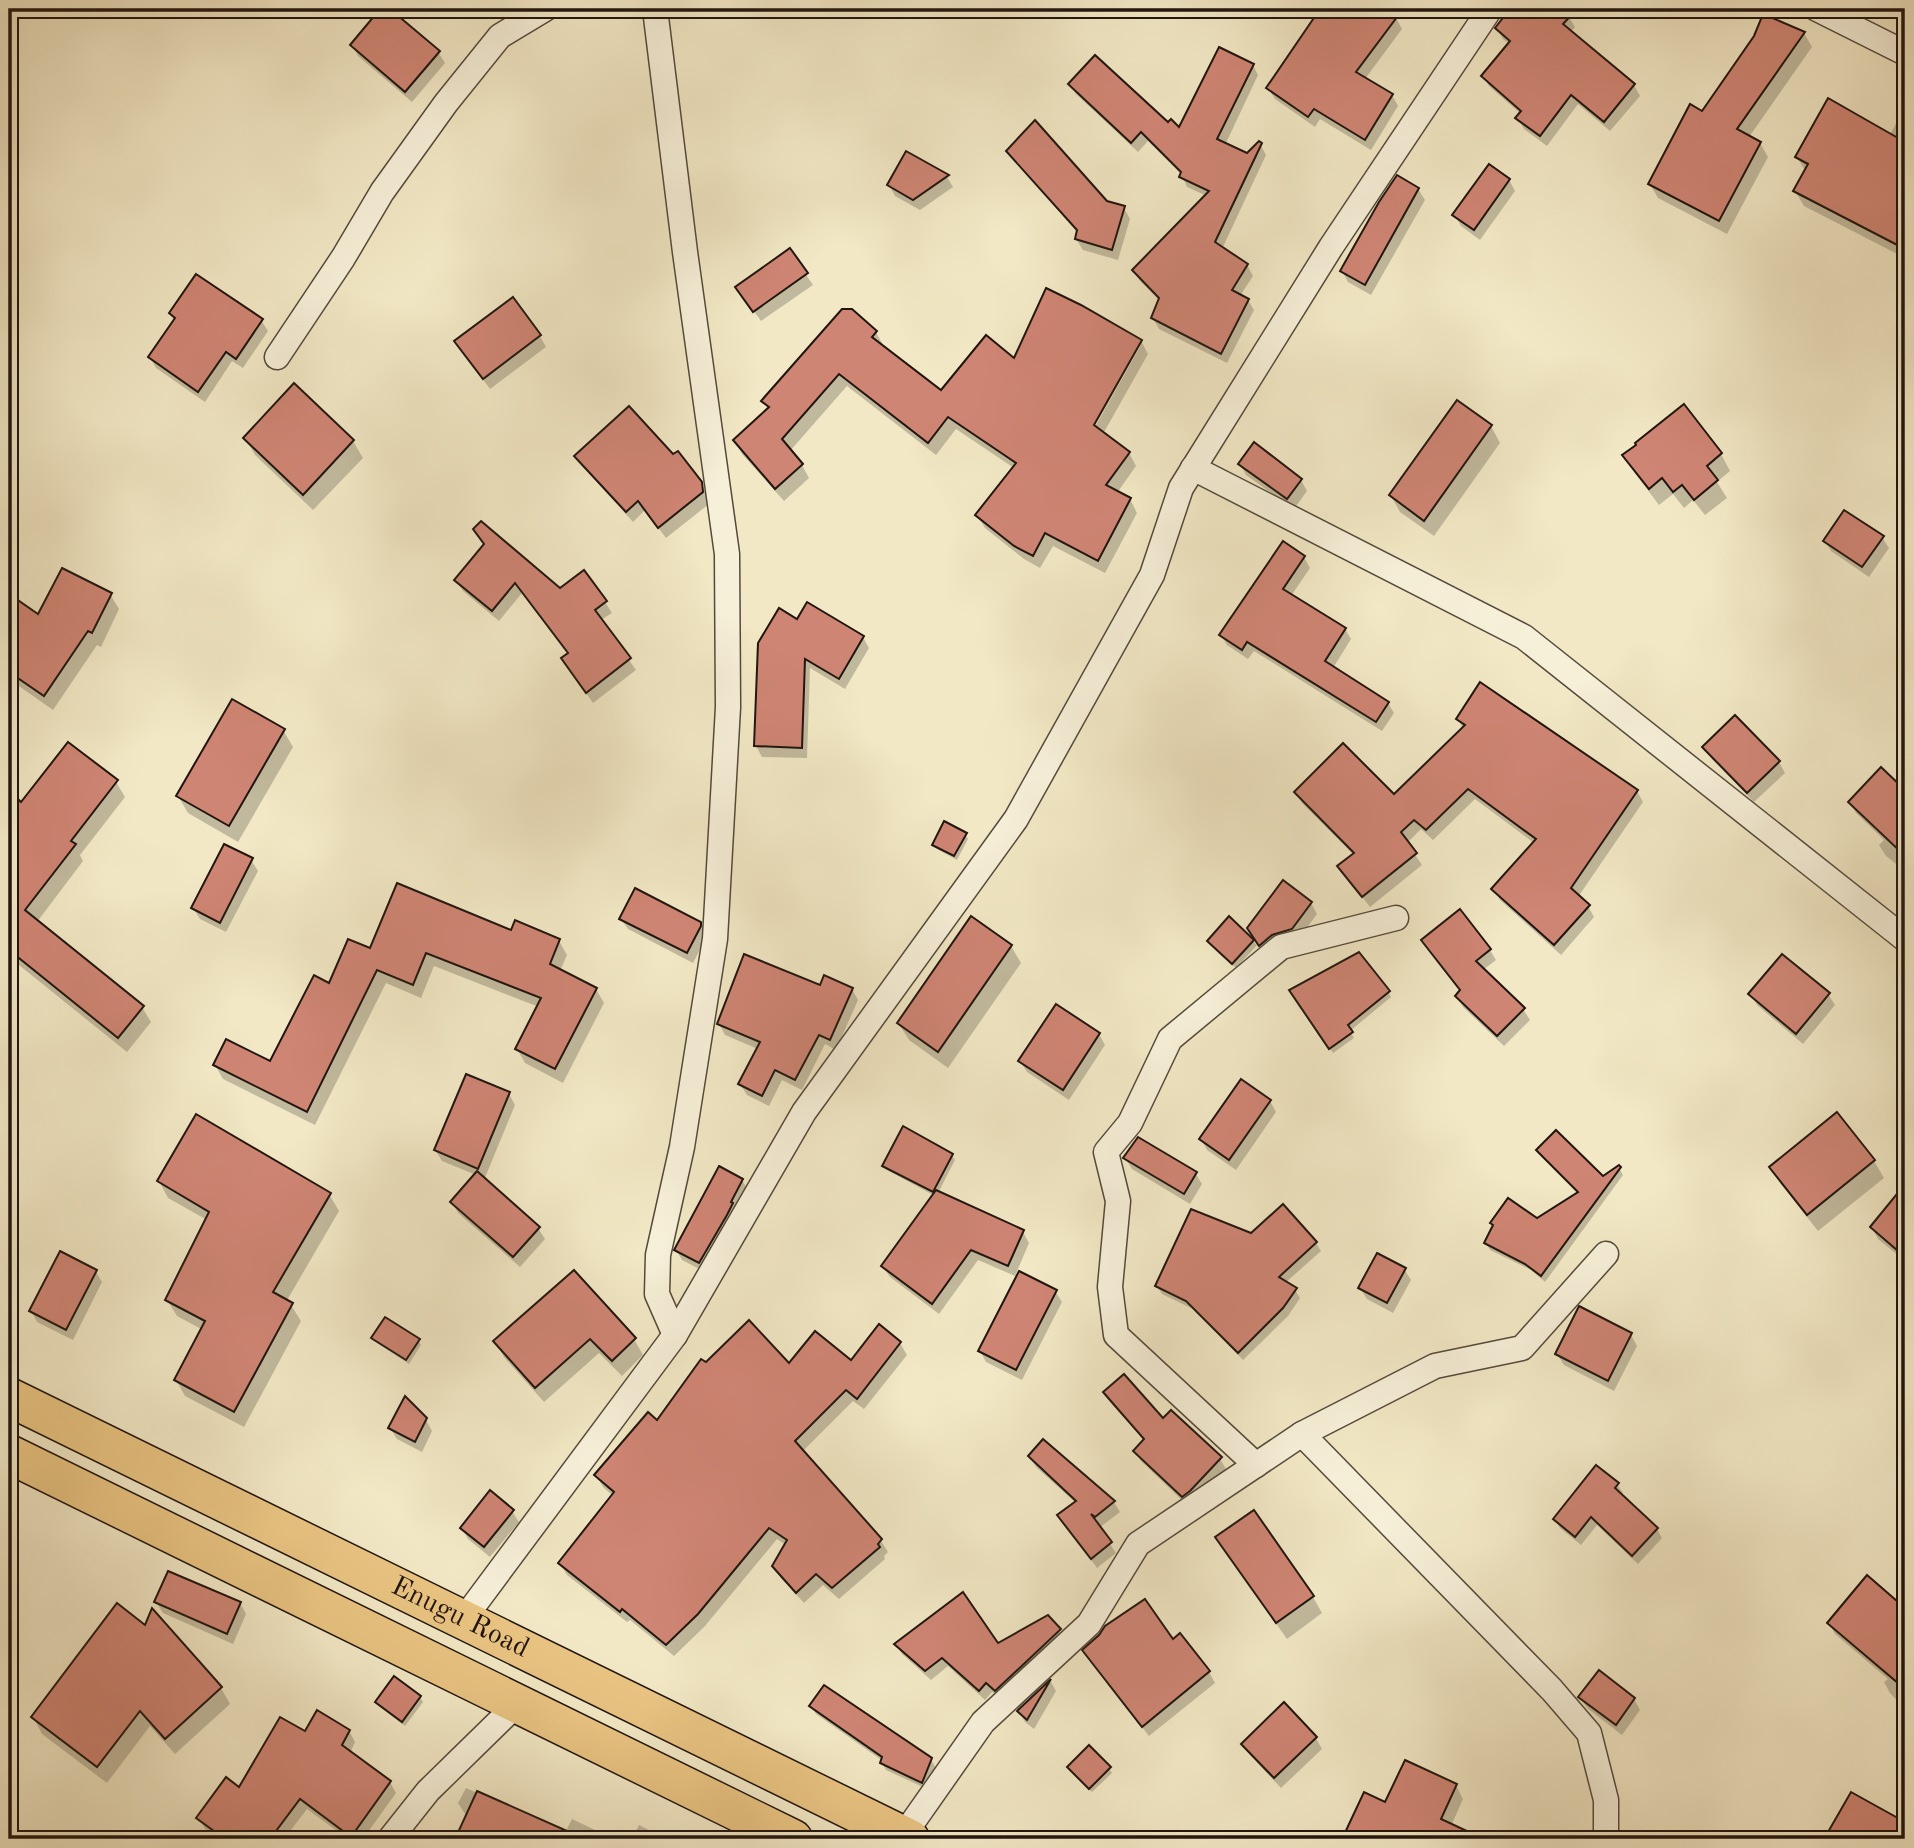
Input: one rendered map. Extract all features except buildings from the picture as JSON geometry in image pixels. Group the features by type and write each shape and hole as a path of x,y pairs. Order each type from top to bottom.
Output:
{"main road":[{"name":"Enugu Road","path":"9,1397 906,1837"},
{"path":"9,1454 793,1839"}],"street":[{"path":"277,357 382,192 446,103 500,36 545,9"},
{"path":"655,9 727,554 728,707 715,939 682,1147 658,1255 657,1294 675,1335"},
{"path":"463,1620 675,1335 804,1112 1016,819 1152,575 1181,488 1331,247 1490,9"},
{"path":"1817,9 1905,53"},
{"path":"1193,468 1524,637 1905,939"},
{"path":"1256,1465 1116,1335 1110,1287 1118,1201 1106,1152 1130,1122 1170,1039 1281,947 1396,918"},
{"path":"906,1837 983,1721 1089,1624 1138,1544 1302,1434 1435,1366 1522,1348 1606,1254"},
{"path":"1302,1434 1552,1690 1589,1733 1606,1800 1606,1839"},
{"path":"390,1839 428,1791 517,1704"}]}
